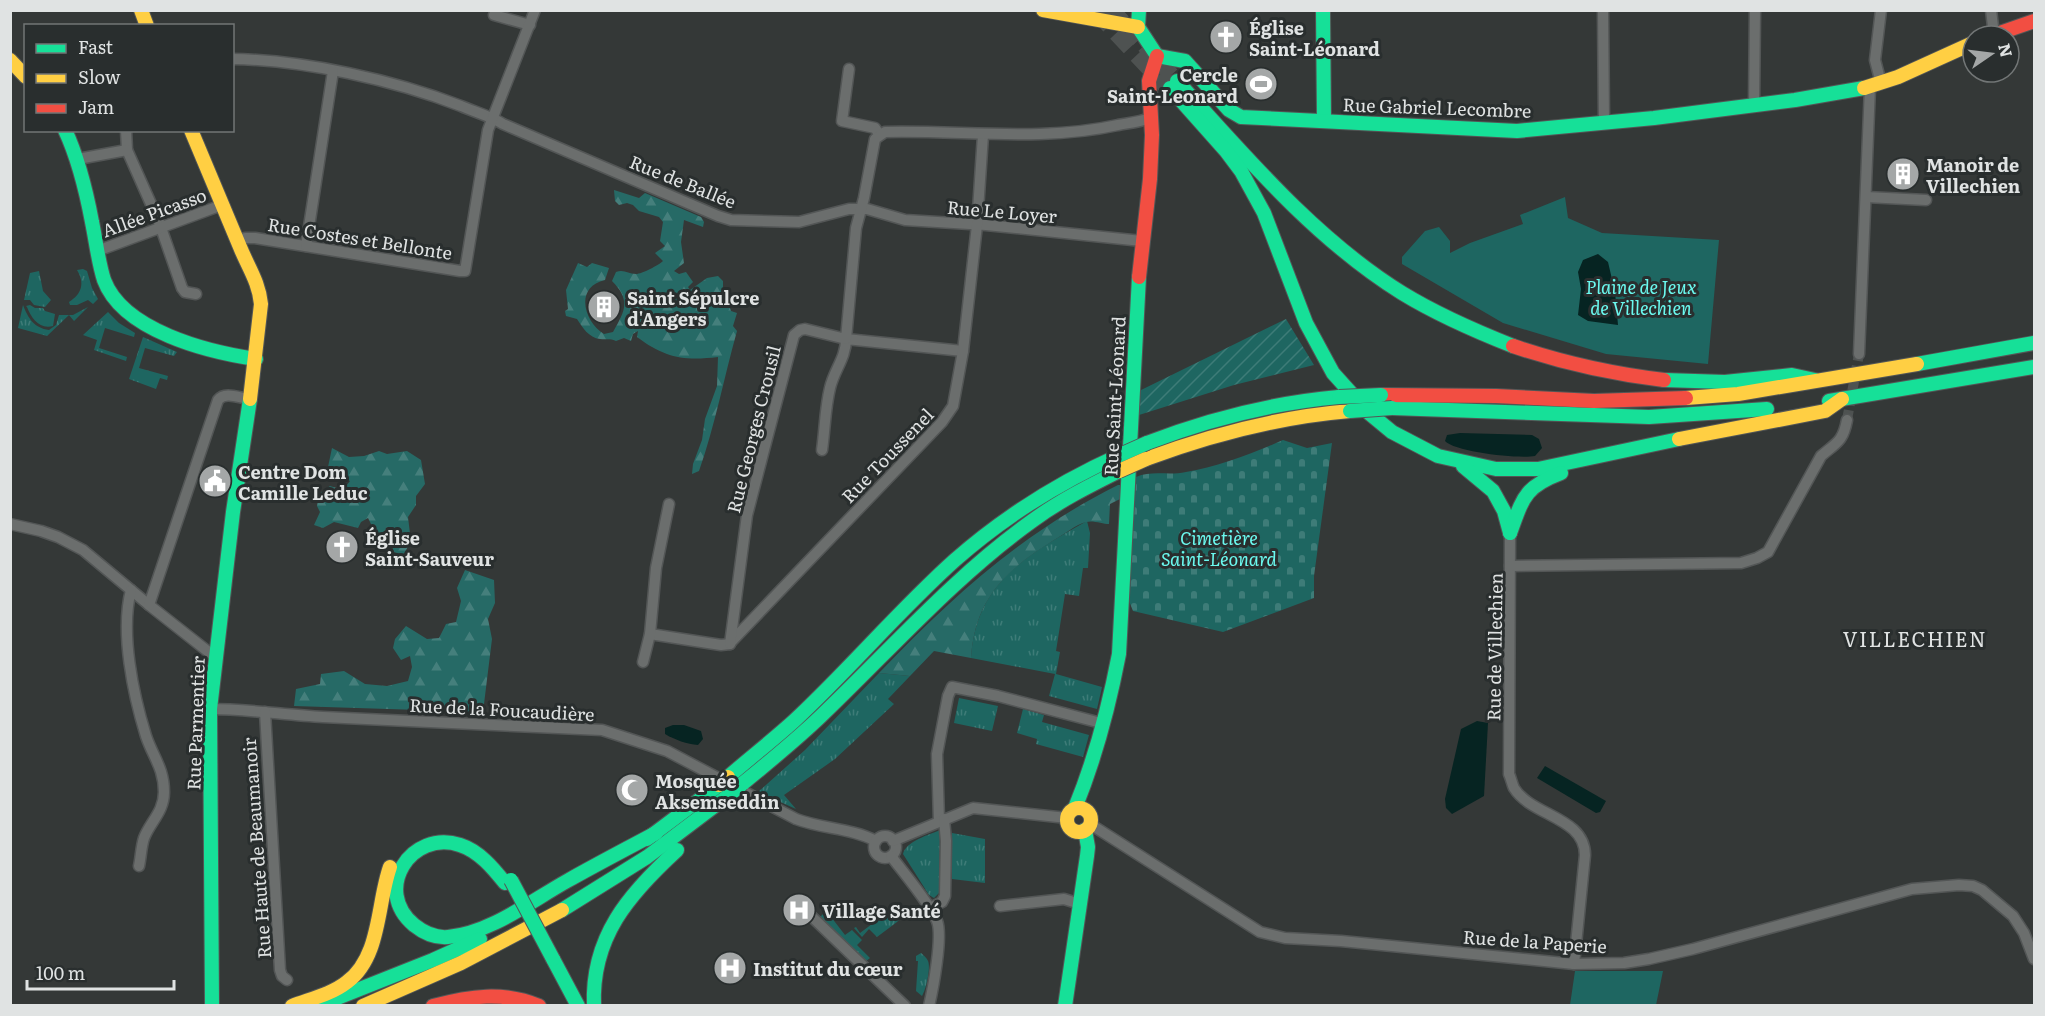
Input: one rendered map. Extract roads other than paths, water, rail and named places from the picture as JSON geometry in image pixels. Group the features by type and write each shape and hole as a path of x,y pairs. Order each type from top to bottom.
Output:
{"main road":[{"path":"1043,10 1138,27"},
{"path":"1139,10 1138,27 1157,56"},
{"path":"1323,10 1324,121"},
{"name":"Rue Gabriel Lecombre","path":"1157,56 1185,61 1237,116 1517,131 1754,106 1876,85 1961,48"},
{"name":"Rue Saint-Léonard","path":"1076,811 1119,654 1136,299 1150,179 1152,135 1149,81 1157,56"},
{"path":"10,60 24,75"},
{"path":"1822,381 1792,375 1723,382 1682,381 1637,376 1553,360 1495,340 1401,292 1361,264 1295,206 1173,84 1241,171 1264,213 1306,323 1333,373 1369,413 1392,432 1438,456 1496,469 1530,469 1734,427 1825,411 1842,399"},
{"path":"66,132 78,159 85,183 97,251 106,285 115,299 129,313 157,328 188,341 252,358"},
{"name":"Rue Parmentier","path":"192,132 243,254 254,293 252,358 241,433 243,443 210,709 212,1005"},
{"path":"317,1005 433,960 482,938 592,876 656,833 723,781 794,721 918,596 972,546 1014,513 1052,489 1147,443 1190,427 1245,411 1339,397 1496,396 1594,401 1738,394 2034,343"},
{"path":"363,1005 438,975 543,922 599,889 676,838 797,748 860,677 947,590 997,546 1061,501 1146,459 1199,440 1257,424 1350,411 1392,408 1649,417 1733,412 1842,399 2034,367"},
{"path":"1510,533 1528,490 1542,479 1575,468 1586,459"},
{"path":"1459,462 1469,473 1484,482 1503,504 1510,533"},
{"path":"594,1005 593,986 596,968 612,927 623,908 640,885 662,863 742,790"},
{"path":"1065,1005 1088,847 1084,829 1091,817 1076,811 1069,827 1084,829"},
{"path":"292,1005 346,984 359,972 371,945 388,870 399,852 414,839 440,831 468,836 493,855 572,1005"},
{"path":"508,882 472,851 462,845 442,842 424,846 411,855 399,872 396,890 399,905 407,919 413,924 436,936 455,936 507,915 656,833"},
{"path":"550,961 578,1005"},
{"path":"433,1005 487,994 513,996 539,1005"}],"street":[{"path":"493,118 535,10"},
{"path":"1603,10 1604,122"},
{"path":"1754,106 1755,10"},
{"path":"1859,354 1866,197 1876,85 1875,60 1881,10"},
{"path":"494,15 530,25"},
{"name":"Rue de Ballée","path":"234,59 285,63 333,71 401,86 443,99 493,118 731,220 799,222 849,209 861,209"},
{"path":"849,69 842,122 874,128 879,134"},
{"path":"306,246 333,71"},
{"name":"Rue Costes et Bellonte","path":"237,240 255,238 465,271 488,130 493,118"},
{"path":"822,450 832,377 843,358 853,251 872,144 879,134 892,132 983,135 1066,134 1150,118"},
{"path":"126,132 127,150 161,227 183,290 196,294"},
{"name":"Rue Toussenel","path":"730,644 948,414 956,396 963,351 977,225 983,135"},
{"path":"78,159 127,150"},
{"path":"1866,197 1926,200"},
{"name":"Allée Picasso","path":"97,251 222,205"},
{"name":"Rue Le Loyer","path":"861,209 904,220 1142,241"},
{"name":"Rue Georges Crousil","path":"730,644 747,515 794,335 806,328 846,339 963,351"},
{"path":"149,605 218,400 224,395 247,399"},
{"name":"Rue de Villechien","path":"1574,964 1585,855 1584,844 1575,831 1523,798 1514,788 1509,774 1510,566 1741,563 1757,558 1768,552 1821,456 1836,446 1845,433 1847,420"},
{"path":"643,662 650,634 656,568 669,504"},
{"path":"10,525 41,531 83,550 216,657"},
{"path":"1510,533 1510,566"},
{"path":"131,590 128,601 128,625 133,689 147,738 162,770 164,794 159,814 144,837 139,866"},
{"path":"650,634 721,645 730,644"},
{"path":"930,908 942,902 945,896 946,841 942,820 937,754 948,696 952,687 998,696 1101,723"},
{"name":"Rue de la Foucaudière","path":"210,709 266,712 279,715 602,730 667,751 807,824 859,833 876,841 886,837 894,841 977,807 1076,811"},
{"name":"Rue Haute de Beaumanoir","path":"266,712 266,751 280,970 287,980"},
{"name":"Rue de la Paperie","path":"1084,829 1260,932 1285,938 1341,941 1574,964 1624,963 1649,959 1905,891 1959,885 1973,886 1982,890 2013,916 2024,933 2034,958"},
{"name":"Rue de la Foucaudière","path":"876,841 874,848 877,855 884,858 891,856 937,920 939,928 937,956 928,1005"},
{"path":"891,856 895,850 894,841"},
{"path":"1000,906 1064,899 1080,904"},
{"path":"810,915 905,1005"}],"tunnel":[{"path":"1097,10 1170,88"},
{"path":"1112,10 1177,81"},
{"path":"1847,420 1859,354"}],"place":[{"name":"Église Saint-Léonard","path":"1226,37"},
{"name":"Cercle Saint-Leonard","path":"1261,84"},
{"name":"Manoir de Villechien","path":"1903,174"},
{"name":"Saint Sépulcre d'Angers","path":"604,307"},
{"name":"Centre Dom Camille Leduc","path":"215,481"},
{"name":"Église Saint-Sauveur","path":"342,547"},
{"name":"Mosquée Aksemseddin","path":"632,790"},
{"name":"Village Santé","path":"799,910"},
{"name":"Institut du cœur","path":"730,968"}],"district":[{"name":"VILLECHIEN","path":"1915,638"}],"park label":[{"name":"Plaine de Jeux de Villechien","path":"1641,296"},
{"name":"Cimetière Saint-Léonard","path":"1219,547"}]}
